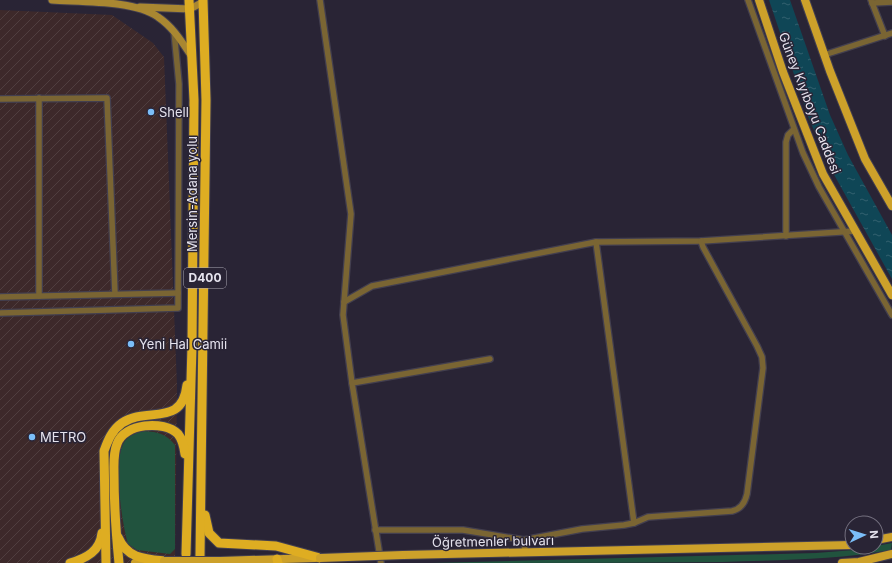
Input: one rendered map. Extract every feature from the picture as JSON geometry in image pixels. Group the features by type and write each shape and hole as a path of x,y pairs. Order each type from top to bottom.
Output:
{"highway":[{"name":"Mersin-Adana yolu","path":"200,556 206,108 202,1"},
{"name":"Mersin-Adana yolu","path":"186,554 192,346 194,100 189,4"},
{"path":"106,563 104,451 108,438 123,422 134,418 166,414 178,407 186,392 192,346"},
{"path":"119,563 115,530 114,452 117,442 125,433 135,428 150,426 167,427 178,434 184,444 188,515"},
{"path":"202,480 207,526 211,535 217,541 228,545 276,546 320,558"},
{"path":"70,563 86,558 95,551 101,539 104,515"},
{"path":"115,530 121,544 129,554 140,559 164,561"}],"main road":[{"path":"52,0 134,6 189,4 202,1"},
{"name":"Güney Kıyıboyu Caddesi","path":"759,0 783,72 823,174 892,295"},
{"path":"805,0 824,55 865,159 892,206"},
{"path":"134,6 157,16 174,30 192,57"},
{"name":"Öğretmenler bulvarı","path":"135,563 164,561 277,561 403,555 844,545"},
{"path":"842,563 892,554"}],"street":[{"path":"320,0 352,214 343,316 352,383 381,563"},
{"path":"748,0 793,130 819,187 892,315"},
{"path":"885,36 871,1 892,2"},
{"path":"0,313 178,308 178,84 174,30"},
{"path":"824,55 892,33"},
{"path":"0,98 107,98 115,294"},
{"path":"39,98 39,296"},
{"path":"786,236 786,142 788,135 793,130"},
{"path":"344,302 372,286 596,242 702,241 856,232"},
{"path":"375,530 463,530 524,540 582,529 634,523 648,517 732,511 740,508 746,500 762,368 762,357 758,346 703,246 702,241"},
{"path":"596,242 634,523"},
{"path":"0,297 178,293"},
{"path":"352,383 490,359"},
{"path":"524,540 524,552"}],"shaded area":[{"path":"0,10 112,15 153,43 164,57 177,386 175,563 0,563"}],"green space":[{"path":"144,431 162,434 175,445 175,549 170,554 137,550 128,544 123,522 119,491 119,461 121,449 129,437 133,434"},
{"path":"892,543 891,550 884,551 884,544"},
{"path":"844,551 844,555 856,555 828,558 722,562 431,563 816,553"}],"water":[{"path":"769,0 790,0 830,115 848,155 892,235 892,279 832,171 809,119"}],"place":[{"name":"Shell","path":"151,112"},
{"name":"Yeni Hal Camii","path":"131,344"},
{"name":"METRO","path":"32,437"}]}
